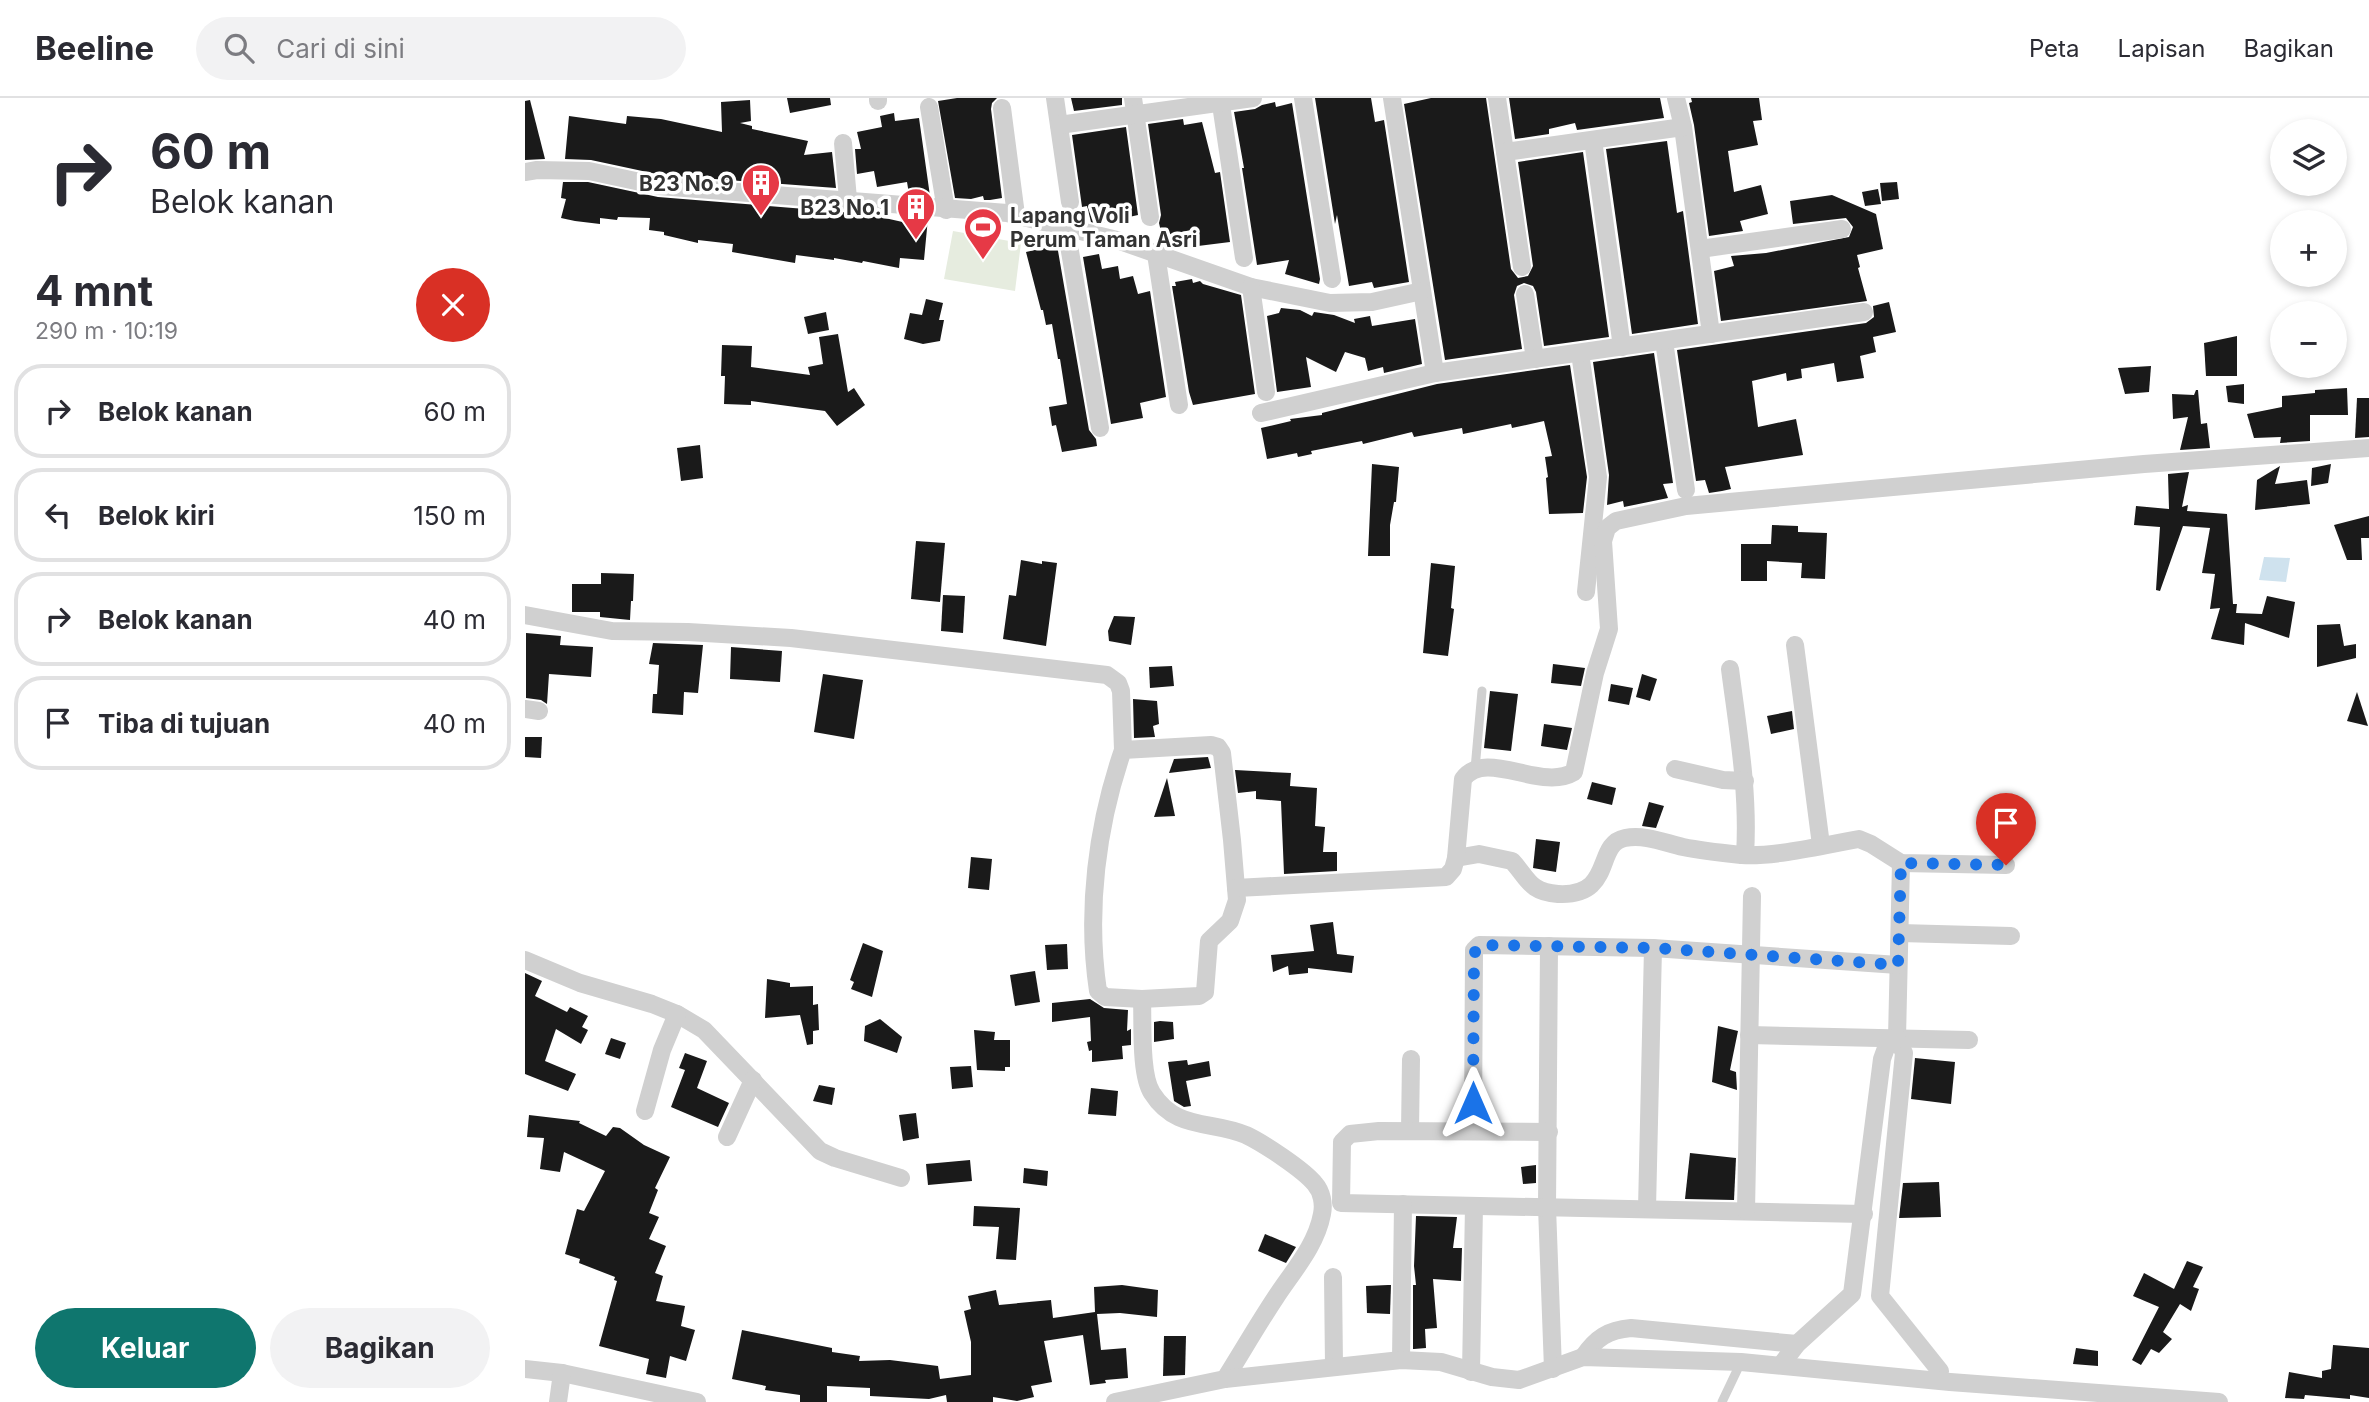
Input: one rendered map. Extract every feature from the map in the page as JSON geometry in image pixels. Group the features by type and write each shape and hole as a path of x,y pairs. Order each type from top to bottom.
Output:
{"street":[{"path":"1055,98 1070,202"},
{"path":"1059,125 1135,106 1253,98"},
{"path":"1303,98 1332,279"},
{"path":"1392,98 1435,373"},
{"path":"1497,98 1522,267"},
{"path":"1676,98 1711,334"},
{"path":"1220,100 1244,258"},
{"path":"1135,106 1150,217"},
{"path":"929,107 946,210"},
{"path":"1002,108 1016,215"},
{"path":"1505,152 1682,127"},
{"path":"1593,140 1622,347"},
{"path":"843,143 848,199"},
{"path":"525,172 589,170 659,186 848,199 1016,215 1117,240 1251,287 1330,303 1373,302 1422,291"},
{"path":"1066,228 1100,428"},
{"path":"1700,249 1842,229"},
{"path":"1156,254 1179,405"},
{"path":"1251,287 1266,392"},
{"path":"1525,294 1535,359"},
{"path":"1261,412 1435,373 1864,312"},
{"path":"1664,341 1686,490"},
{"path":"1580,353 1598,477 1586,592"},
{"path":"1236,888 1449,875 1456,858 1463,779 1475,769 1496,768 1553,778 1574,772 1595,673 1609,629 1603,541 1607,528 1616,521 1686,506 2144,464 2369,448"},
{"path":"525,615 612,631 791,638 1099,672 1113,679 1121,691 1123,750 1109,800 1096,871 1094,923 1097,988 1105,997 1195,997 1205,992 1209,942 1230,922 1237,900 1220,750 1211,745 1143,751 1123,750"},
{"path":"1795,645 1821,845"},
{"path":"1730,668 1745,781 1745,855"},
{"path":"1675,769 1745,781"},
{"path":"1456,858 1479,853 1513,861 1530,885 1539,890 1560,894 1591,886 1600,876 1610,848 1622,838 1651,838 1686,847 1745,855 1859,839 1895,860 2006,865"},
{"path":"1895,860 1900,933 1897,1038 1905,1053 1879,1296 1940,1371"},
{"path":"1746,1211 1752,896"},
{"path":"1900,933 2011,936"},
{"path":"1473,1130 1475,950 1483,944 1653,948 1898,965"},
{"path":"1549,946 1547,1208 1555,1359 1553,1369"},
{"path":"1647,1209 1653,948"},
{"path":"525,960 580,983 677,1014 704,1030 820,1151 901,1178"},
{"path":"1142,999 1146,1080 1157,1101 1178,1118 1192,1124 1224,1128 1260,1143 1316,1184 1323,1202 1318,1228 1303,1258 1225,1379"},
{"path":"645,1111 662,1051 677,1014"},
{"path":"1749,1035 1969,1040"},
{"path":"1781,1365 1797,1344 1852,1294 1882,1059 1886,1048 1897,1038"},
{"path":"1410,1130 1411,1059"},
{"path":"727,1137 753,1080"},
{"path":"1549,1132 1410,1130 1350,1134 1342,1142 1341,1203 1864,1214"},
{"path":"1401,1360 1403,1204"},
{"path":"1471,1372 1474,1206"},
{"path":"1333,1277 1334,1366"},
{"path":"1852,1294 1879,1296"},
{"path":"1583,1357 1602,1335 1631,1328 1797,1344"},
{"path":"1115,1402 1225,1379 1401,1360 1441,1362 1504,1380 1519,1380 1583,1357 1741,1362 2164,1400 2218,1402"},
{"path":"525,1369 562,1373 629,1394 697,1402"},
{"path":"558,1402 562,1373"}],"lane":[{"path":"1475,769 1482,691"},
{"path":"1722,1402 1741,1362"}],"shaded area":[{"name":"Lapang Voli Perum Taman Asri","path":"953,231 1021,243 1015,291 944,279"}],"water":[{"path":"2264,557 2290,558 2286,582 2259,580"}],"building":[{"path":"787,98 830,98 831,105 790,113"},
{"path":"997,98 991,109 1002,198 955,198 938,101"},
{"path":"1071,98 1122,98 1122,105 1074,111"},
{"path":"1315,98 1371,98 1375,122 1384,120 1409,282 1374,288 1372,282 1349,286 1337,215 1335,224"},
{"path":"1431,98 1486,98 1511,269 1518,278 1528,276 1533,266 1518,162 1583,152 1609,337 1544,346 1536,292 1533,286 1524,283 1517,286 1514,295 1522,349 1445,360 1404,104"},
{"path":"1509,98 1660,98 1664,118 1577,130 1575,123 1549,129 1549,134 1515,139"},
{"path":"1691,98 1759,98 1762,120 1753,121 1758,145 1728,151 1734,192 1761,185 1768,214 1740,221 1743,231 1709,236 1689,103 1692,102"},
{"path":"530,100 545,159 525,160 525,101"},
{"path":"750,100 751,121 740,123 752,126 752,129 808,141 804,155 832,152 836,188 661,175 591,160 565,159 569,116 626,124 627,116 661,119 722,132 721,102"},
{"path":"1275,102 1276,107 1292,103 1319,284 1285,274 1289,260 1257,265 1234,112"},
{"path":"894,113 895,121 919,118 930,196 909,194 907,182 877,187 874,171 857,174 855,149 861,149 857,132 882,127 880,116"},
{"path":"1183,119 1184,125 1202,122 1215,173 1220,172 1230,242 1198,246 1196,229 1162,236 1148,124"},
{"path":"1126,127 1138,215 1098,224 1091,222 1087,206 1082,207 1072,135"},
{"path":"1667,141 1677,213 1683,211 1698,324 1632,334 1606,149"},
{"path":"563,182 588,182 658,197 867,214 907,223 913,221 912,217 928,218 924,260 900,258 899,268 863,261 796,255 795,263 732,252 733,244 698,240 698,243 664,235 664,232 649,230 650,218 600,218 600,224 561,218 566,199 561,198"},
{"path":"1897,182 1899,199 1882,201 1880,183"},
{"path":"1878,189 1881,204 1865,206 1862,192"},
{"path":"1832,195 1876,214 1883,249 1857,255 1867,301 1721,321 1714,271 1734,266 1731,256 1766,253 1849,237 1853,227 1846,218 1793,224 1790,201"},
{"path":"1057,245 1089,430 1096,439 1097,446 1062,452 1056,425 1052,426 1049,407 1067,404 1060,359 1052,324 1046,325 1041,310 1026,252"},
{"path":"1099,254 1102,269 1118,266 1120,279 1133,276 1138,294 1150,291 1166,397 1140,403 1143,418 1111,424 1083,257"},
{"path":"1192,279 1193,283 1200,281 1241,295 1255,394 1193,405 1172,286 1176,286 1175,282"},
{"path":"926,299 943,303 939,320 944,320 940,341 923,344 904,339 910,313 922,315"},
{"path":"1889,302 1896,332 1873,337 1876,352 1860,356 1864,378 1837,382 1834,363 1801,369 1802,378 1787,381 1786,373 1752,381 1758,427 1796,419 1803,455 1725,467 1731,489 1709,493 1705,480 1696,481 1677,350 1866,323 1874,317 1873,306"},
{"path":"1281,308 1300,310 1312,316 1314,312 1334,315 1355,323 1354,319 1370,316 1372,326 1415,319 1422,364 1384,373 1383,367 1368,371 1365,358 1345,352 1336,372 1306,357 1311,387 1277,392 1267,316 1279,313"},
{"path":"826,312 829,330 808,334 804,317"},
{"path":"838,334 848,392 854,388 865,405 837,426 825,411 751,401 751,405 724,404 722,345 752,346 751,367 810,375 808,367 823,364 819,337"},
{"path":"2237,336 2237,376 2206,376 2204,343"},
{"path":"1654,353 1673,483 1663,484 1668,498 1624,507 1623,501 1607,505 1609,475 1593,362"},
{"path":"1570,365 1587,477 1583,513 1549,514 1545,457 1552,456 1544,421 1512,428 1511,424 1463,434 1462,428 1414,437 1412,432 1363,444 1362,441 1311,451 1312,454 1298,457 1297,453 1267,459 1261,428 1291,421 1290,419 1322,415 1437,384"},
{"path":"2151,366 2149,392 2125,394 2118,368"},
{"path":"2244,384 2244,404 2228,402 2226,386"},
{"path":"2347,388 2348,415 2310,415 2310,441 2280,443 2281,437 2254,438 2247,414 2282,407 2282,396"},
{"path":"2196,390 2201,424 2207,423 2210,448 2180,450 2188,417 2173,419 2172,394 2194,395"},
{"path":"2357,398 2369,398 2369,437 2355,438"},
{"path":"700,445 703,478 681,481 677,448"},
{"path":"1372,464 1399,467 1396,502 1390,525 1390,556 1368,556"},
{"path":"2331,464 2328,483 2311,486 2312,468"},
{"path":"2280,466 2275,484 2307,480 2310,504 2255,510 2257,480"},
{"path":"2189,472 2182,507 2188,505 2187,511 2227,514 2233,604 2237,604 2236,613 2262,614 2267,596 2295,602 2289,638 2245,623 2244,645 2211,639 2220,608 2210,609 2215,574 2202,573 2210,528 2183,526 2160,591 2156,590 2160,527 2134,525 2136,506 2169,509 2168,474"},
{"path":"2369,516 2369,538 2361,538 2362,560 2347,560 2334,525"},
{"path":"1772,525 1798,526 1798,532 1827,533 1825,579 1801,578 1802,563 1767,561 1767,581 1741,581 1741,544 1771,544"},
{"path":"916,541 945,543 940,602 911,599"},
{"path":"1021,560 1042,564 1042,561 1057,563 1046,646 1003,639 1009,595 1016,596"},
{"path":"1431,563 1455,566 1451,608 1454,609 1448,656 1423,653"},
{"path":"601,573 634,574 630,620 600,617 600,612 572,612 572,584 601,584"},
{"path":"943,595 965,596 963,633 941,631"},
{"path":"1114,616 1135,617 1131,645 1109,641 1108,631"},
{"path":"2340,624 2344,646 2356,644 2356,658 2317,667 2317,625"},
{"path":"526,633 561,636 560,645 593,647 591,677 549,674 547,704 541,700 526,698"},
{"path":"653,643 703,645 698,693 684,692 683,715 652,713 653,694 657,694 659,665 649,664"},
{"path":"731,647 782,651 780,682 730,679"},
{"path":"1553,664 1585,668 1581,686 1551,683"},
{"path":"1172,666 1174,686 1150,688 1149,667"},
{"path":"823,674 863,680 854,739 814,732"},
{"path":"1642,674 1657,679 1650,701 1636,697"},
{"path":"1611,684 1633,688 1629,705 1608,701"},
{"path":"1490,691 1518,694 1511,751 1484,748"},
{"path":"2357,692 2368,726 2347,721"},
{"path":"1133,699 1157,701 1159,724 1153,726 1155,737 1134,738"},
{"path":"1792,711 1794,729 1771,734 1767,716"},
{"path":"1544,724 1572,728 1567,750 1541,746"},
{"path":"525,737 542,737 541,758 525,757"},
{"path":"1208,757 1211,768 1169,773 1174,759"},
{"path":"1235,770 1291,773 1290,786 1317,788 1315,826 1325,827 1323,852 1337,852 1337,871 1284,874 1281,801 1256,799 1256,791 1238,793"},
{"path":"1167,778 1175,816 1154,817"},
{"path":"1592,782 1616,788 1612,805 1587,799"},
{"path":"1649,802 1664,806 1656,828 1642,826"},
{"path":"1536,839 1560,842 1556,872 1533,868"},
{"path":"971,857 992,859 989,890 968,888"},
{"path":"1333,922 1337,954 1354,956 1352,973 1308,968 1308,973 1289,975 1288,966 1273,972 1271,955 1314,951 1310,925"},
{"path":"863,943 883,951 872,997 851,989 854,982 850,980"},
{"path":"1067,944 1068,969 1047,970 1045,945"},
{"path":"1035,971 1040,1002 1015,1006 1010,975"},
{"path":"525,973 542,981 535,996 567,1012 570,1007 588,1016 582,1027 588,1030 581,1044 556,1029 545,1061 576,1074 568,1091 525,1074"},
{"path":"767,979 790,983 790,987 813,986 813,1005 818,1004 819,1030 813,1031 813,1044 807,1045 800,1015 765,1018"},
{"path":"1090,999 1104,1008 1128,1010 1127,1031 1131,1029 1131,1045 1122,1046 1123,1059 1092,1062 1092,1050 1089,1051 1087,1042 1091,1041 1090,1017 1052,1022 1052,1003"},
{"path":"880,1019 902,1037 897,1053 864,1041 865,1026"},
{"path":"1154,1022 1173,1022 1174,1039 1154,1042"},
{"path":"1718,1026 1738,1031 1730,1070 1736,1072 1737,1090 1712,1082"},
{"path":"974,1030 995,1032 994,1040 1010,1040 1010,1067 1005,1067 1005,1071 977,1070"},
{"path":"611,1038 626,1043 620,1059 605,1054"},
{"path":"685,1053 707,1061 697,1088 729,1103 718,1127 671,1107 685,1070 679,1068"},
{"path":"1915,1058 1955,1062 1951,1104 1911,1099"},
{"path":"1187,1060 1188,1065 1209,1061 1211,1076 1186,1081 1191,1106 1184,1107 1174,1101 1168,1062"},
{"path":"971,1066 973,1087 952,1089 950,1067"},
{"path":"819,1085 835,1088 832,1105 813,1101"},
{"path":"1091,1088 1118,1091 1116,1116 1088,1114"},
{"path":"916,1113 919,1138 903,1141 899,1115"},
{"path":"529,1115 580,1121 579,1123 606,1136 613,1127 620,1128 644,1145 670,1157 655,1188 658,1190 649,1213 659,1217 649,1239 666,1246 655,1273 663,1276 656,1301 685,1306 681,1326 695,1330 686,1361 670,1356 666,1378 646,1374 649,1359 599,1346 617,1281 614,1280 615,1277 579,1263 580,1259 565,1254 577,1209 584,1211 605,1171 564,1152 560,1172 540,1169 544,1138 527,1137"},
{"path":"1690,1153 1736,1158 1734,1200 1685,1199"},
{"path":"970,1160 972,1181 928,1185 926,1164"},
{"path":"1536,1165 1536,1183 1523,1184 1521,1167"},
{"path":"1024,1168 1048,1171 1047,1186 1023,1183"},
{"path":"1939,1182 1941,1217 1899,1218 1903,1183"},
{"path":"974,1206 1020,1208 1016,1260 996,1259 999,1227 973,1226"},
{"path":"1416,1216 1457,1217 1453,1248 1462,1248 1461,1281 1433,1279 1437,1328 1425,1329 1426,1348 1413,1349 1413,1285 1416,1285"},
{"path":"1265,1234 1296,1247 1286,1263 1258,1251"},
{"path":"2187,1261 2203,1267 2193,1287 2199,1289 2191,1311 2180,1304 2163,1332 2172,1339 2159,1353 2151,1349 2141,1365 2132,1360 2159,1307 2133,1296 2144,1273 2174,1289"},
{"path":"1122,1285 1158,1290 1157,1317 1120,1313 1097,1314 1101,1350 1126,1348 1128,1378 1105,1380 1106,1383 1090,1385 1083,1335 1044,1341 1052,1382 1031,1386 1034,1397 1017,1401 993,1397 993,1402 947,1402 946,1395 929,1399 870,1396 870,1388 827,1386 827,1402 800,1402 800,1395 765,1390 766,1386 732,1379 742,1330 832,1348 832,1352 860,1356 859,1361 890,1360 938,1366 940,1379 971,1375 971,1342 964,1311 971,1309 968,1296 996,1290 999,1305 1051,1300 1053,1318 1095,1312 1094,1287"},
{"path":"1391,1285 1390,1314 1367,1313 1366,1286"},
{"path":"1164,1336 1186,1336 1185,1375 1163,1376"},
{"path":"2333,1345 2369,1348 2369,1398 2350,1395 2350,1399 2305,1395 2304,1399 2285,1398 2289,1372 2322,1378 2322,1371 2331,1369"},
{"path":"2076,1348 2098,1351 2098,1366 2073,1364"}],"place":[{"name":"B23 No.9","path":"761,217"},
{"name":"B23 No.1","path":"916,241"},
{"name":"Lapang Voli Perum Taman Asri","path":"983,261"}],"route":[{"path":"1473,1103 1474,954 1479,945 1653,948 1898,965 1901,863 2006,865"}]}
